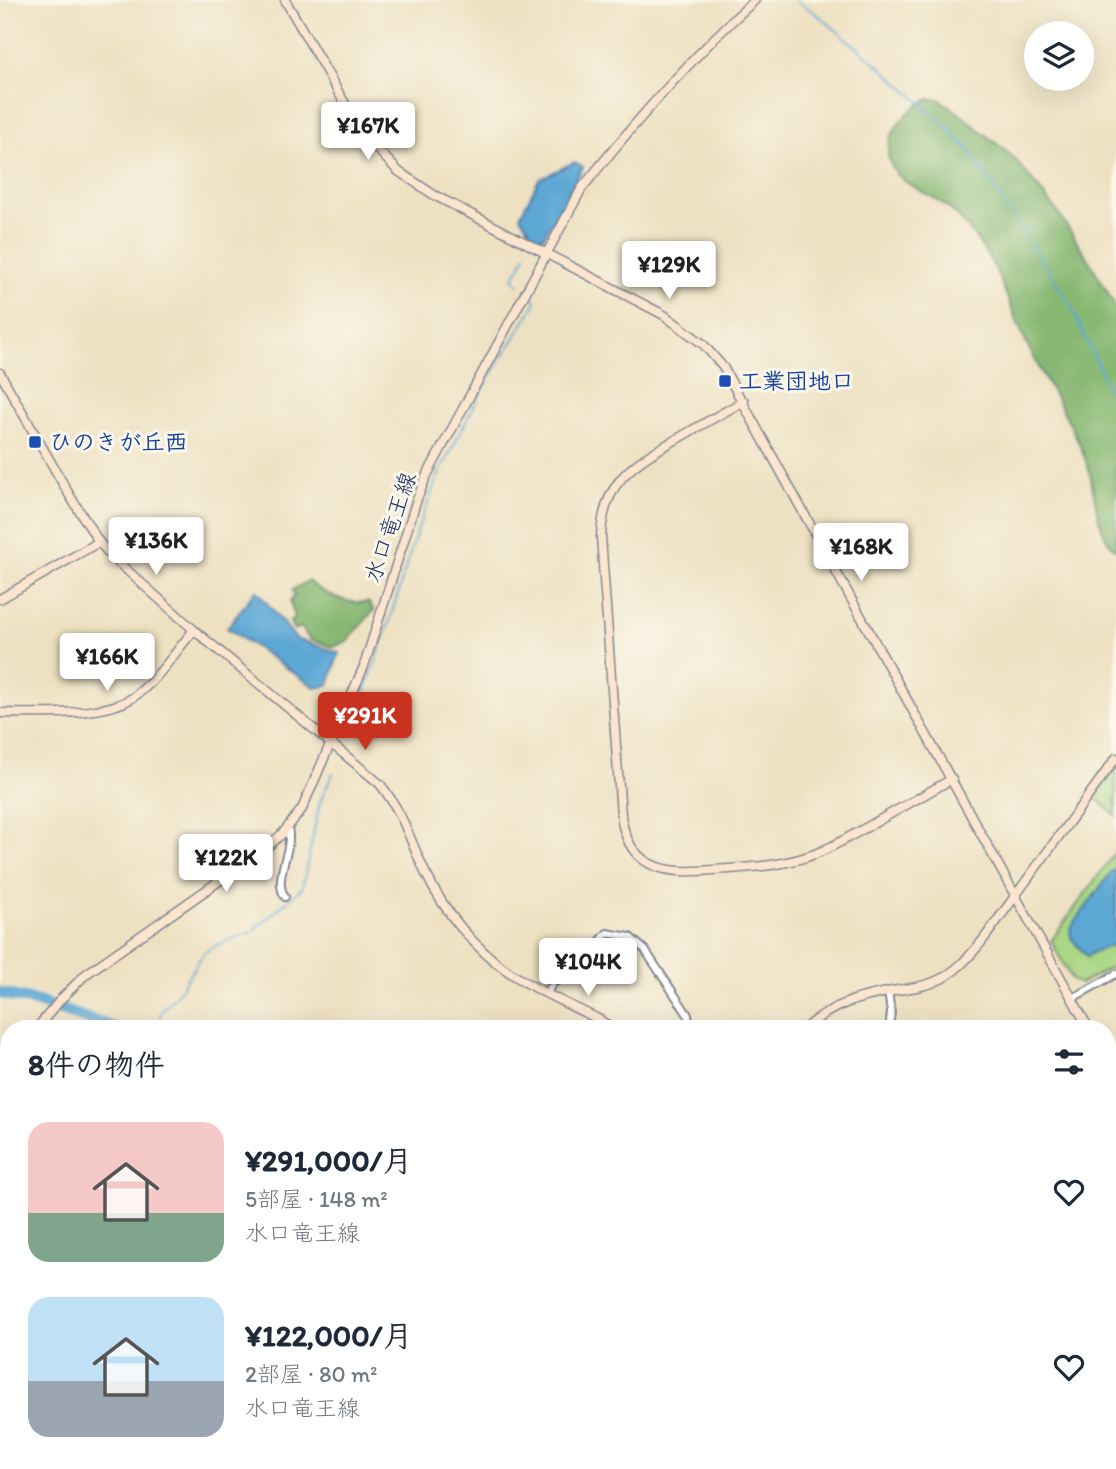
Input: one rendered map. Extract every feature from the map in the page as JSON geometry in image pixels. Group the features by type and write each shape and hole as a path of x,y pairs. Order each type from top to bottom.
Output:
{"street":[{"path":"285,0 354,121 383,157 413,182 434,195 681,325 712,353 723,367 1085,1020"},
{"name":"水口竜王線","path":"44,1020 59,1001 96,967 265,849 288,828 302,810 364,666 426,477 582,188 720,32 755,0"},
{"path":"0,373 69,496 99,542 118,564 380,784 396,804 426,875 443,904 475,943 508,972 600,1020"},
{"path":"744,401 636,463 620,479 607,502 601,527 602,545 622,826 630,845 645,862 675,872 772,865 831,847 953,779"},
{"path":"0,599 99,542"},
{"path":"0,713 104,710 121,703 147,685 194,630"},
{"path":"814,1020 839,1004 921,987 946,976 971,955 1116,758"},
{"path":"285,897 281,891 281,880 289,846 288,828"},
{"path":"547,993 553,984 575,971 607,933 630,937 645,950 689,1020"},
{"path":"1073,998 1116,974"},
{"path":"888,992 890,1020"}],"green space":[{"path":"929,99 938,99 951,107 1013,157 1057,211 1116,307 1116,550 1110,544 1101,524 1088,467 1076,437 1026,342 990,260 974,235 954,213 941,202 906,182 892,167 888,156 893,133 908,113"},
{"path":"308,581 336,598 368,602 374,610 346,642 333,647 310,640 301,627 294,630 290,622 295,616 290,602 295,595 292,590"},
{"path":"1116,768 1116,816 1095,797"},
{"path":"1116,851 1116,965 1080,984 1072,980 1051,941"}],"water":[{"path":"575,162 583,167 544,236 540,238 531,232 520,216 539,179"},
{"path":"256,590 296,639 339,653 329,685 316,688 227,628"},
{"path":"1116,869 1116,942 1087,957 1071,938 1070,929"}],"waterway":[{"path":"795,0 817,14 884,70 969,150 1069,302 1116,411"},
{"path":"519,285 513,279 526,255"},
{"path":"351,734 416,534 438,476 481,392 534,306 536,301 533,297"},
{"path":"160,1020 161,1012 177,994 203,954 212,947 253,931 302,888 320,802 333,773"},
{"path":"0,993 38,1002 91,1020"}],"place":[{"name":"工業団地口","path":"725,381"},
{"name":"ひのきが丘西","path":"35,442"}]}
